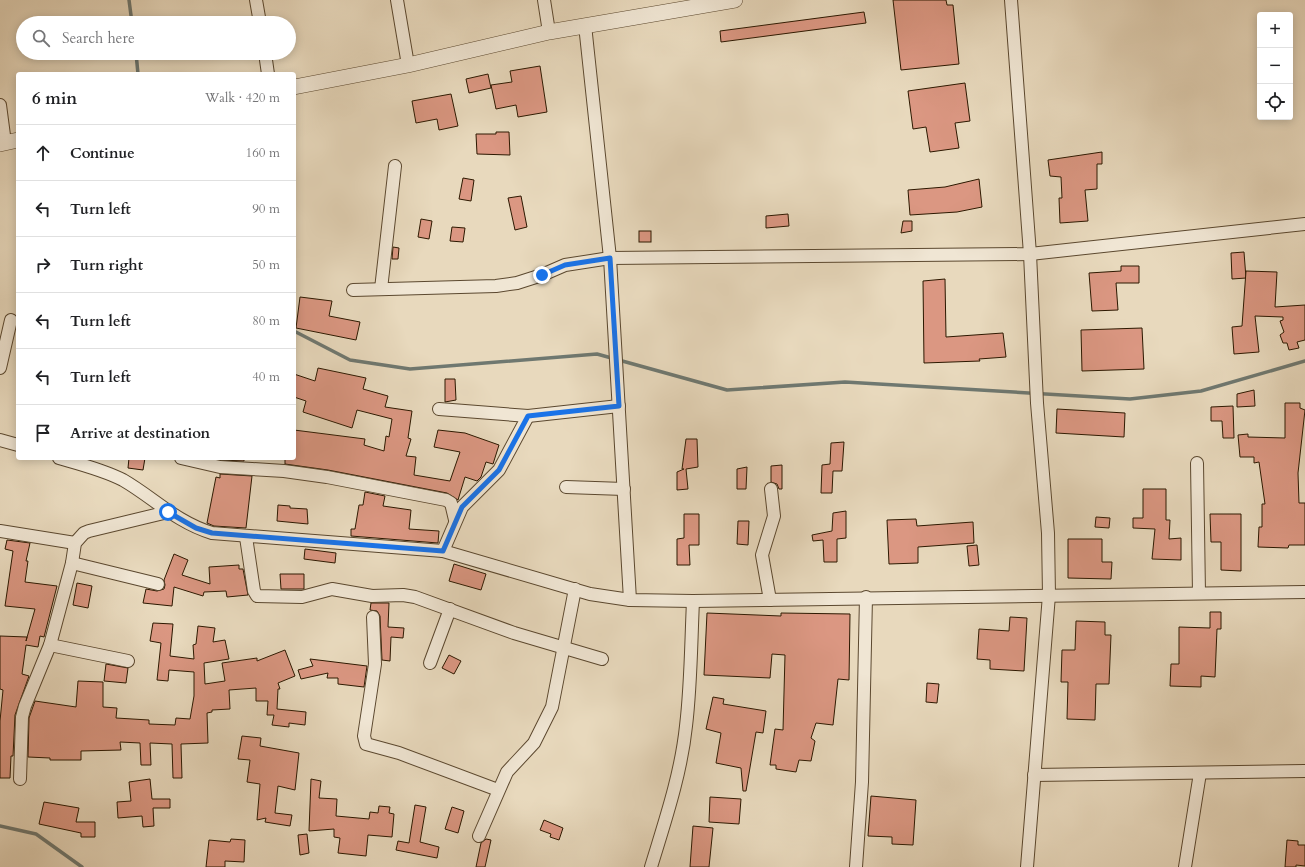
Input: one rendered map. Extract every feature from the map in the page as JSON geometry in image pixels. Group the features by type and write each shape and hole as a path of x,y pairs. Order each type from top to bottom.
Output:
{"street":[{"path":"256,0 259,16"},
{"path":"397,0 408,65"},
{"path":"544,0 548,32"},
{"path":"296,87 408,65 548,32 697,3 735,0"},
{"path":"1011,0 1030,254 1037,403 1048,533 1049,595 1027,867"},
{"path":"585,25 610,258 630,600"},
{"path":"266,60 268,72"},
{"path":"0,104 8,142"},
{"path":"381,289 395,166"},
{"path":"353,290 496,286 542,275 565,265 610,258 1030,254 1305,224"},
{"path":"0,368 10,320"},
{"path":"439,409 528,416 619,406"},
{"path":"443,551 462,507 499,470 528,416"},
{"path":"0,440 16,444"},
{"path":"65,460 121,479 146,494 168,512 196,528 212,533 246,537 443,551 590,594 630,600 693,601 1305,592"},
{"path":"190,460 220,467 284,471 327,477 446,500 451,503 456,520"},
{"path":"1197,462 1199,594"},
{"path":"566,487 624,488"},
{"path":"770,600 762,555 774,516 771,489"},
{"path":"20,779 22,717 50,645 72,563 75,543 84,533 88,531 168,512"},
{"path":"0,531 75,543"},
{"path":"246,537 254,591 257,596 302,597 332,588 372,596 403,595 415,597 514,633 602,659"},
{"path":"72,563 158,584"},
{"path":"479,836 498,790 511,766 534,743 545,724 556,691 575,589"},
{"path":"856,867 862,782 866,598"},
{"path":"651,867 673,793 686,726 693,601"},
{"path":"430,663 450,609"},
{"path":"373,617 375,664 364,736 366,744 399,754 498,790"},
{"path":"50,645 128,660"},
{"path":"1034,775 1305,771"},
{"path":"1185,867 1200,773"}],"building":[{"path":"893,0 946,0 947,5 953,5 959,64 901,70"},
{"path":"864,12 866,23 721,42 720,31"},
{"path":"540,66 547,112 518,117 516,105 496,109 491,85 512,82 510,71"},
{"path":"488,74 491,88 469,93 466,79"},
{"path":"965,83 970,121 955,123 959,148 930,152 926,127 913,129 908,91"},
{"path":"451,94 458,126 439,130 437,119 416,123 412,101"},
{"path":"496,132 509,132 510,155 477,154 476,134 496,134"},
{"path":"1102,152 1102,164 1097,164 1097,189 1085,190 1088,221 1060,223 1059,198 1062,198 1061,177 1050,176 1048,160"},
{"path":"463,178 474,180 471,201 459,199"},
{"path":"979,179 982,207 957,212 910,215 908,190 945,187"},
{"path":"521,196 527,227 515,230 508,198"},
{"path":"788,214 789,226 766,228 766,216"},
{"path":"421,219 432,221 429,239 418,237"},
{"path":"903,221 912,221 912,231 901,233"},
{"path":"452,227 465,228 463,242 450,241"},
{"path":"639,231 651,231 651,242 639,242"},
{"path":"393,247 399,248 398,259 392,259"},
{"path":"1244,252 1246,278 1232,279 1231,253"},
{"path":"1121,266 1139,266 1139,283 1116,283 1118,310 1092,311 1089,273 1121,271"},
{"path":"1246,271 1277,272 1275,307 1305,305 1305,340 1297,342 1299,348 1289,350 1287,343 1283,343 1280,335 1284,332 1280,321 1283,320 1283,317 1255,316 1259,352 1234,354 1232,327 1242,326"},
{"path":"945,279 946,337 1003,333 1006,357 979,359 980,361 924,363 923,281"},
{"path":"300,297 332,301 329,316 360,322 356,340 296,328"},
{"path":"1142,328 1144,369 1082,371 1081,330"},
{"path":"318,368 366,378 363,389 388,396 385,407 412,411 408,438 411,439 406,456 416,457 414,475 450,481 460,452 434,447 438,430 465,433 499,445 493,464 486,462 481,477 477,481 465,477 458,500 447,493 328,470 285,464 285,460 296,460 296,430 365,439 364,445 384,451 386,436 389,437 392,419 357,410 352,428 303,412 306,401 296,398 296,375 315,381"},
{"path":"445,379 455,379 456,400 445,402"},
{"path":"1254,390 1255,406 1237,407 1237,394"},
{"path":"1285,403 1300,403 1300,408 1305,410 1298,473 1299,503 1305,503 1305,545 1289,545 1288,548 1258,547 1259,527 1262,527 1262,504 1265,504 1259,462 1254,463 1254,457 1240,457 1238,435 1248,434 1248,437 1285,438"},
{"path":"1233,406 1234,438 1223,438 1222,421 1211,421 1211,407"},
{"path":"1057,409 1125,413 1124,437 1056,433"},
{"path":"686,439 697,439 698,467 686,469 688,489 677,490 677,472 684,469 682,469"},
{"path":"844,442 842,471 833,471 832,493 821,493 822,465 830,464 831,443"},
{"path":"129,460 145,460 143,470 128,468"},
{"path":"221,460 244,460 244,461"},
{"path":"782,465 782,489 779,489 777,484 771,482 771,466"},
{"path":"747,467 746,489 737,489 737,469"},
{"path":"220,474 252,476 246,528 214,526 207,523 216,477 220,478"},
{"path":"1143,489 1166,489 1166,520 1170,520 1169,539 1181,538 1181,560 1152,559 1155,529 1133,528 1133,518 1143,518"},
{"path":"365,492 385,496 383,506 411,510 409,529 439,531 438,543 351,536 351,529 355,529 359,505 363,505"},
{"path":"278,505 290,506 290,508 307,509 308,524 277,521"},
{"path":"846,511 846,538 837,539 837,562 824,562 823,540 813,541 812,535 832,531 833,513"},
{"path":"684,514 699,514 699,545 689,545 690,565 677,565 677,539 684,538"},
{"path":"1210,514 1241,514 1241,571 1221,570 1221,542 1211,542"},
{"path":"1096,517 1110,518 1109,528 1095,527"},
{"path":"916,519 917,526 973,522 974,543 918,547 918,563 889,564 887,520"},
{"path":"738,521 749,521 748,545 737,544"},
{"path":"1068,539 1102,539 1102,562 1112,562 1111,579 1068,578"},
{"path":"7,540 30,543 26,561 28,561 25,582 57,586 44,637 40,636 38,647 26,645 22,674 29,676 15,715 13,756 11,756 10,778 0,778 0,721 3,690 0,689 0,636 27,637 26,641 35,609 5,606 13,551 5,549"},
{"path":"977,545 979,565 969,566 967,546"},
{"path":"305,549 336,553 335,563 304,559"},
{"path":"174,554 188,560 182,575 210,584 209,567 239,565 239,569 243,569 248,595 227,597 226,591 204,592 203,596 174,587 172,606 143,603 146,589 157,591 164,589 164,580"},
{"path":"454,564 486,574 481,590 449,581"},
{"path":"280,574 304,574 304,589 281,589"},
{"path":"77,583 92,586 88,608 73,605"},
{"path":"371,603 389,603 388,627 404,628 403,638 391,637 390,661 382,660 380,616 377,611 370,610"},
{"path":"1210,612 1221,612 1221,629 1217,629 1215,677 1201,676 1201,687 1170,686 1171,664 1179,664 1179,627 1210,628"},
{"path":"707,613 781,616 781,613 850,614 849,680 838,679 833,725 816,723 811,738 815,741 811,761 799,760 796,772 776,769 776,765 770,765 775,729 783,730 785,655 772,654 770,678 704,675"},
{"path":"1010,617 1027,618 1024,671 990,669 990,660 977,659 979,629 1009,631"},
{"path":"1076,621 1105,622 1105,635 1111,635 1109,684 1096,684 1095,720 1067,719 1068,682 1061,682 1062,650 1075,650"},
{"path":"153,623 173,624 170,656 194,659 193,645 196,644 198,626 215,628 213,642 225,640 229,659 204,663 205,684 225,681 222,663 257,658 257,661 285,650 295,676 278,683 280,689 278,689 277,709 306,712 305,725 289,723 289,727 272,725 274,715 267,715 268,701 256,701 256,688 229,690 230,709 212,710 212,712 207,713 208,743 181,744 182,778 173,778 172,744 150,743 151,765 141,765 140,743 120,742 121,750 81,751 81,760 50,760 50,758 28,757 29,718 35,701 76,707 78,681 103,682 103,707 117,708 116,718 149,720 149,724 175,725 176,718 190,719 194,696 194,672 169,670 168,681 157,680 161,643 150,641"},
{"path":"449,655 461,661 454,674 442,668"},
{"path":"310,659 367,666 364,687 338,684 338,678 327,678 328,673 301,679 298,670 313,666"},
{"path":"106,664 128,668 126,683 104,681"},
{"path":"927,683 939,684 937,703 926,702"},
{"path":"713,697 724,699 723,704 766,711 763,733 756,732 746,791 743,791 741,768 716,763 721,733 706,729"},
{"path":"242,736 261,738 260,746 299,753 295,790 278,786 275,813 292,815 290,826 265,822 266,818 257,820 260,784 247,782 250,760 238,759"},
{"path":"150,779 152,799 170,799 170,808 153,808 154,826 143,827 142,816 118,818 117,802 131,801 129,782"},
{"path":"311,779 321,781 319,798 337,799 336,816 369,819 370,812 378,813 379,806 390,807 389,813 394,814 392,837 368,835 366,856 338,853 340,838 334,837 334,829 309,831"},
{"path":"871,796 916,800 913,845 892,844 892,837 868,836"},
{"path":"710,797 741,799 739,824 709,822"},
{"path":"44,802 79,808 76,822 95,822 95,837 81,837 81,833 39,824"},
{"path":"415,805 426,807 420,842 439,847 437,858 396,850 398,841 409,843"},
{"path":"452,807 464,811 458,833 445,829"},
{"path":"544,820 563,828 559,840 550,837 551,834 540,830"},
{"path":"693,826 713,828 709,867 690,867"},
{"path":"307,834 309,853 300,855 298,835"},
{"path":"231,839 245,840 244,862 225,861 225,867 206,867 209,840 230,842"},
{"path":"486,839 491,840 485,867 476,867 481,843"},
{"path":"1287,840 1298,841 1298,845 1305,845 1305,866 1296,865 1296,867 1285,867"}],"waterway":[{"path":"129,0 131,16"},
{"path":"137,60 138,72"},
{"path":"296,332 350,360 410,369 597,354 727,390 845,382 1130,399 1201,391 1305,361"},
{"path":"0,826 36,834 82,867"}],"route":[{"path":"168,512 196,528 228,536 443,551 462,507 499,470 528,416 619,406 610,258 565,265 542,275"}]}
